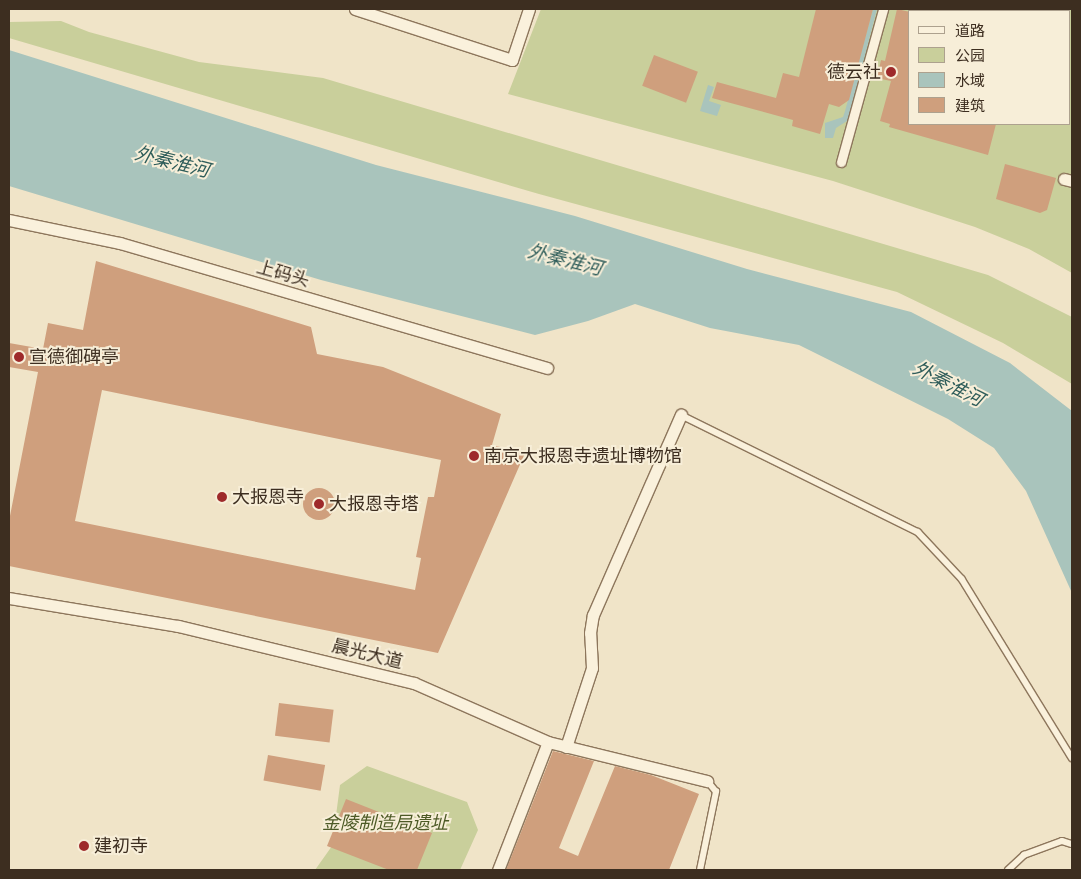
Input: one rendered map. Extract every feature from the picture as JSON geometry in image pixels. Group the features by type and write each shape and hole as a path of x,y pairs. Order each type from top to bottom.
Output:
{"street":[{"path":"355,9 512,60 529,9"},
{"path":"842,162 883,9"},
{"name":"上码头","path":"9,220 120,243 546,368"},
{"path":"566,747 592,668 590,633 593,615 681,415"},
{"name":"晨光大道","path":"9,598 178,626 414,683 548,742 707,781"},
{"path":"498,870 548,742"}],"lane":[{"path":"681,415 918,532 962,579 1072,758"},
{"path":"700,870 716,792 707,781"},
{"path":"1008,870 1024,855 1062,841 1072,844"}],"green space":[{"path":"541,9 1072,9 1072,273 1029,249 975,227 833,181 508,94"},
{"path":"61,21 89,32 199,62 323,78 988,275 1072,317 1072,384 1003,343 897,292 539,194 9,38 9,22"},
{"name":"金陵制造局遗址","path":"367,766 467,802 478,830 460,870 315,870 332,846 340,785"}],"water":[{"path":"873,9 877,9 850,113 847,121 836,128 833,138 825,138 825,123 843,117"},
{"name":"外秦淮河","path":"9,50 376,165 575,216 747,269 911,312 1010,363 1072,411 1072,593 1026,491 994,448 948,419 799,345 710,328 635,304 588,321 535,335 321,280 9,186"},
{"path":"708,85 714,87 709,101 721,105 717,116 700,111"}],"building":[{"path":"816,9 873,9 849,100 839,107 829,104 820,134 792,126 793,120 712,98 717,82 776,98 783,73 799,77"},
{"path":"897,9 908,12 908,125 996,125 988,155 889,127 890,124 880,121 891,81 877,78 881,60 885,61"},
{"path":"654,55 698,72 686,103 642,86"},
{"path":"1005,164 1056,178 1047,210 1040,213 996,199"},
{"name":"南京大报恩寺遗址博物馆","path":"96,261 311,327 317,354 383,367 501,414 492,445 525,453 438,653 9,566 9,521 38,372 9,367 9,343 43,349 48,323 83,330","holes":["102,390 441,460 434,497 428,497 416,557 421,558 415,590 75,521"]},
{"name":"大报恩寺塔","path":"319,488 325,489 330,493 334,498 334,510 330,515 325,519 319,520 313,519 308,515 304,510 303,504 304,498 308,493 313,489"},
{"path":"279,703 334,710 330,742 275,736"},
{"path":"553,751 594,761 559,848 578,856 615,766 651,775 699,794 669,870 506,870"},
{"path":"268,755 325,765 321,791 263,781"},
{"path":"346,799 432,833 417,870 389,870 327,846"}],"place":[{"name":"德云社","path":"891,72"},
{"name":"宣德御碑亭","path":"19,357"},
{"name":"南京大报恩寺遗址博物馆","path":"474,456"},
{"name":"大报恩寺","path":"222,497"},
{"name":"大报恩寺塔","path":"319,504"},
{"name":"建初寺","path":"84,846"}]}
